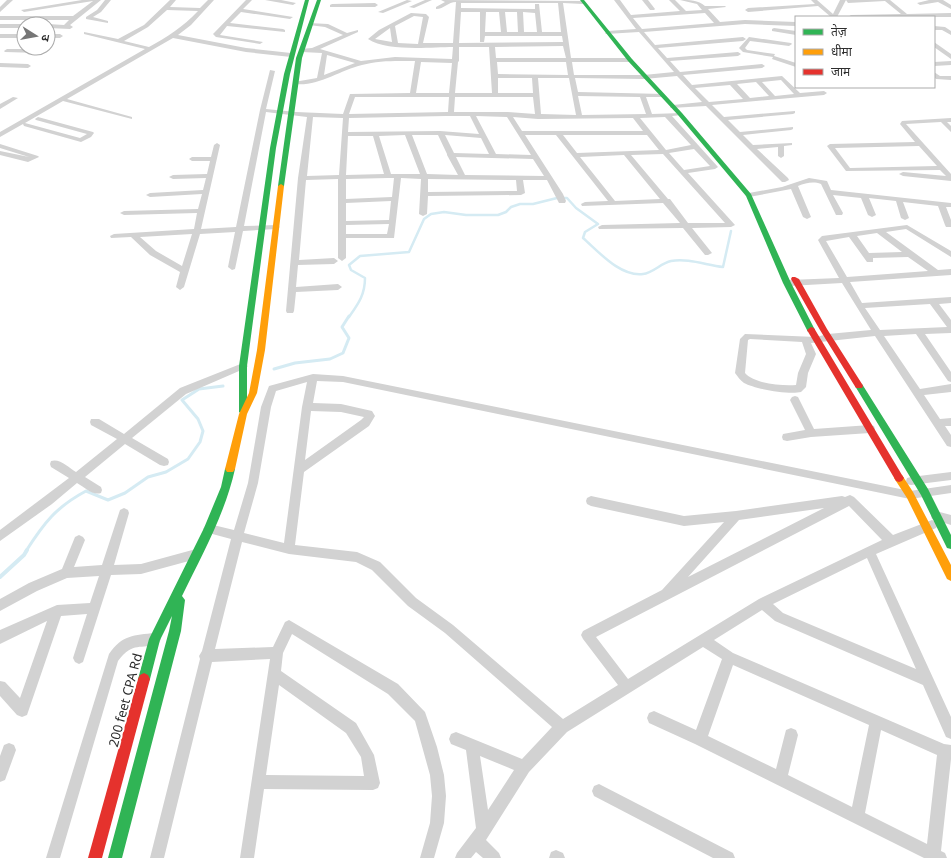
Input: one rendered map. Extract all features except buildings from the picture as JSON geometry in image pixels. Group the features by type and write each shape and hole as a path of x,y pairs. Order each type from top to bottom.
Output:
{"street":[{"path":"0,10 10,0"},
{"path":"24,10 92,0"},
{"path":"56,26 68,27 74,18 98,0"},
{"path":"99,25 106,21 88,18 99,11 108,0"},
{"path":"119,41 146,26 173,0"},
{"path":"1,137 38,119 85,86 173,36 189,24 211,0"},
{"path":"249,0 216,34 218,36 260,42"},
{"path":"268,0 293,3"},
{"path":"243,414 243,366 278,112 296,55 307,0"},
{"path":"243,414 253,393 261,350 288,142 290,114 296,83 296,55 311,24 318,0"},
{"path":"335,0 330,10 333,12 356,12"},
{"path":"381,12 409,1 407,0"},
{"path":"412,7 429,0"},
{"path":"617,0 640,32 678,74 785,180"},
{"path":"645,0 652,9"},
{"path":"672,0 684,12"},
{"path":"683,0 699,3 718,24"},
{"path":"846,0 883,0"},
{"path":"835,16 846,0"},
{"path":"840,16 846,0"},
{"path":"887,0 905,15"},
{"path":"920,3 939,0 951,7"},
{"path":"438,8 446,1 583,1 644,77 680,114 731,173 748,190 792,282 816,340 910,495 951,576"},
{"path":"451,114 456,61 459,1"},
{"path":"537,1 540,34"},
{"path":"560,1 564,34 579,116"},
{"path":"858,1 863,6"},
{"path":"761,26 746,9 816,2 833,16"},
{"path":"332,6 375,5"},
{"path":"629,17 723,7"},
{"path":"166,8 202,10"},
{"path":"240,10 290,17"},
{"path":"459,10 538,11"},
{"path":"482,45 483,11"},
{"path":"502,11 504,34"},
{"path":"520,11 521,35"},
{"path":"868,11 873,16"},
{"path":"420,45 426,15 413,14 381,31 371,39 395,44 420,45 566,44"},
{"path":"898,16 951,15"},
{"path":"0,18 74,18"},
{"path":"640,32 745,22 795,33"},
{"path":"609,34 752,23"},
{"path":"773,27 795,23"},
{"path":"226,24 283,31"},
{"path":"311,24 326,25 347,35"},
{"path":"392,25 395,44"},
{"path":"0,26 16,26"},
{"path":"771,42 773,27"},
{"path":"92,28 85,32 150,49"},
{"path":"935,28 944,28 951,33"},
{"path":"173,36 246,50 296,55 313,50 356,31"},
{"path":"482,34 564,34"},
{"path":"0,36 16,36"},
{"path":"665,60 743,39"},
{"path":"789,44 750,39 742,48 745,51 774,56 795,63"},
{"path":"492,45 495,96"},
{"path":"935,45 948,55"},
{"path":"16,47 7,49 16,50"},
{"path":"654,47 738,54"},
{"path":"313,50 325,52 361,63"},
{"path":"320,79 325,52"},
{"path":"935,54 948,55"},
{"path":"296,83 320,79 361,63 395,59 456,61"},
{"path":"413,95 418,60"},
{"path":"494,60 630,60"},
{"path":"935,64 951,63"},
{"path":"0,65 28,66"},
{"path":"495,76 644,77 762,66"},
{"path":"232,267 272,71"},
{"path":"935,75 938,78 951,78"},
{"path":"535,77 538,116"},
{"path":"691,87 782,78 799,96"},
{"path":"757,80 774,98"},
{"path":"732,83 749,101"},
{"path":"673,107 709,105 824,93"},
{"path":"576,94 662,95"},
{"path":"294,263 338,260 343,236 342,178 344,134 346,116 352,95 536,96"},
{"path":"642,95 650,116"},
{"path":"0,107 15,98"},
{"path":"1,137 64,100 130,118"},
{"path":"263,110 290,114 346,116 451,114 650,116 680,114"},
{"path":"723,119 793,112"},
{"path":"472,114 494,157"},
{"path":"508,114 561,198"},
{"path":"290,310 302,178 310,115"},
{"path":"667,115 715,167 682,172"},
{"path":"602,227 731,225 664,152 635,116"},
{"path":"26,125 81,140 90,136 90,133 38,119"},
{"path":"942,120 951,130"},
{"path":"951,120 904,122 903,124 951,178"},
{"path":"738,134 791,128"},
{"path":"344,134 376,135 440,133 483,136"},
{"path":"440,133 450,155 463,177"},
{"path":"521,133 648,133"},
{"path":"558,133 613,203"},
{"path":"408,134 425,177 423,214"},
{"path":"376,135 388,176"},
{"path":"274,142 288,142"},
{"path":"752,148 790,144"},
{"path":"921,144 830,146 848,170 942,168"},
{"path":"180,287 197,231 217,145"},
{"path":"781,145 781,156"},
{"path":"0,146 36,157 28,160 0,153"},
{"path":"574,154 664,152 697,146"},
{"path":"626,153 708,253"},
{"path":"450,155 494,157 534,156"},
{"path":"192,159 213,159"},
{"path":"857,170 951,178"},
{"path":"173,177 209,176"},
{"path":"302,178 388,176 548,178"},
{"path":"343,236 391,236 398,176"},
{"path":"424,194 521,193 519,178"},
{"path":"748,190 794,186 808,180 819,181 824,184 840,213"},
{"path":"794,186 807,217"},
{"path":"150,195 206,192"},
{"path":"829,192 951,205"},
{"path":"864,196 872,215"},
{"path":"342,201 396,200"},
{"path":"899,200 905,218"},
{"path":"585,204 666,201"},
{"path":"941,204 949,225"},
{"path":"124,213 201,211"},
{"path":"343,223 393,222"},
{"path":"114,236 276,227"},
{"path":"951,255 907,228 851,234 825,238 822,240 859,306 951,443"},
{"path":"879,231 937,274"},
{"path":"851,234 869,259 910,254"},
{"path":"133,235 153,253 184,271"},
{"path":"792,282 845,280 951,272"},
{"path":"792,282 942,519 951,545"},
{"path":"292,290 338,287"},
{"path":"859,306 951,300"},
{"path":"932,301 951,326"},
{"path":"805,339 811,354 803,373 801,387 798,389 749,381 740,373 745,337 805,339 816,340 828,337 877,333 951,330"},
{"path":"918,331 951,379"},
{"path":"0,536 77,478 183,391 243,366"},
{"path":"242,395 272,389 312,377 343,379 364,382 910,495 951,489"},
{"path":"289,549 312,377"},
{"path":"917,392 951,388"},
{"path":"157,858 205,656 236,537 253,483 266,407 272,389"},
{"path":"795,400 812,433"},
{"path":"299,470 365,423 370,416 369,414 341,408 307,407"},
{"name":"200 feet CPA Rd","path":"95,858 156,640 208,530 230,476 243,414"},
{"path":"95,422 164,462"},
{"path":"937,423 951,422"},
{"path":"787,437 812,433 870,429"},
{"path":"55,464 98,490"},
{"path":"891,490 902,483 951,476"},
{"path":"850,500 891,541"},
{"path":"591,501 684,521 736,516 850,500"},
{"path":"626,686 587,635 850,500"},
{"path":"79,658 124,512"},
{"path":"664,595 736,516"},
{"path":"462,858 480,836 524,768 562,726 763,603 869,551 927,528 942,519"},
{"path":"208,530 289,549 357,557 376,566 412,602 449,629 562,726"},
{"path":"66,573 78,540"},
{"path":"869,551 926,680 951,732"},
{"path":"0,605 33,587 66,573 142,569 196,554"},
{"path":"114,858 175,631 183,584"},
{"path":"763,603 779,617 926,680"},
{"path":"0,638 5,634 57,611 94,608"},
{"path":"0,687 22,710 57,611"},
{"path":"247,858 277,653 289,626 393,689 420,717 437,775 439,796 436,823 427,858"},
{"path":"52,858 113,658 123,645 133,641 156,640"},
{"path":"654,718 780,778 937,856 947,751 729,657 704,640"},
{"path":"205,656 277,653"},
{"path":"700,739 729,657"},
{"path":"258,782 372,783 367,755 351,728 274,674"},
{"path":"857,817 876,721"},
{"path":"780,778 791,735"},
{"path":"456,739 524,768"},
{"path":"472,746 480,836 494,858"},
{"path":"0,774 9,750"},
{"path":"599,791 728,858"}],"waterway":[{"path":"349,317 358,303 365,284 365,278 351,270 349,265 360,256 409,252 424,219 431,214 444,212 466,215 498,215 506,212 511,207 520,204 533,204 557,198 567,198 576,208 598,224 585,232 583,238 610,262 634,274 647,273 667,262 677,260 723,267 731,231"},
{"path":"274,369 295,363 330,359 343,353 349,338 342,327 349,316"},
{"path":"26,551 52,516 66,503 86,491 108,500 125,493 148,477 166,472 188,459 200,442 203,431 198,419 182,400 199,389 223,386"},
{"path":"0,577 24,555 27,550"}],"traffic: fast":[{"path":"243,412 243,366 273,148 287,74 307,0"},
{"path":"281,186 299,58 319,0"},
{"path":"582,0 630,60 680,114 749,195 787,283 811,330"},
{"path":"859,386 925,492 951,545"},
{"path":"144,679 155,639 209,529 226,487 230,469"},
{"path":"115,858 175,631 180,600"}],"traffic: slow":[{"path":"230,469 243,414 253,393 261,350 281,186"},
{"path":"899,478 910,495 951,576"}],"traffic: jam":[{"path":"795,279 824,330 859,386"},
{"path":"811,330 899,478"},
{"path":"95,858 144,679"}]}
